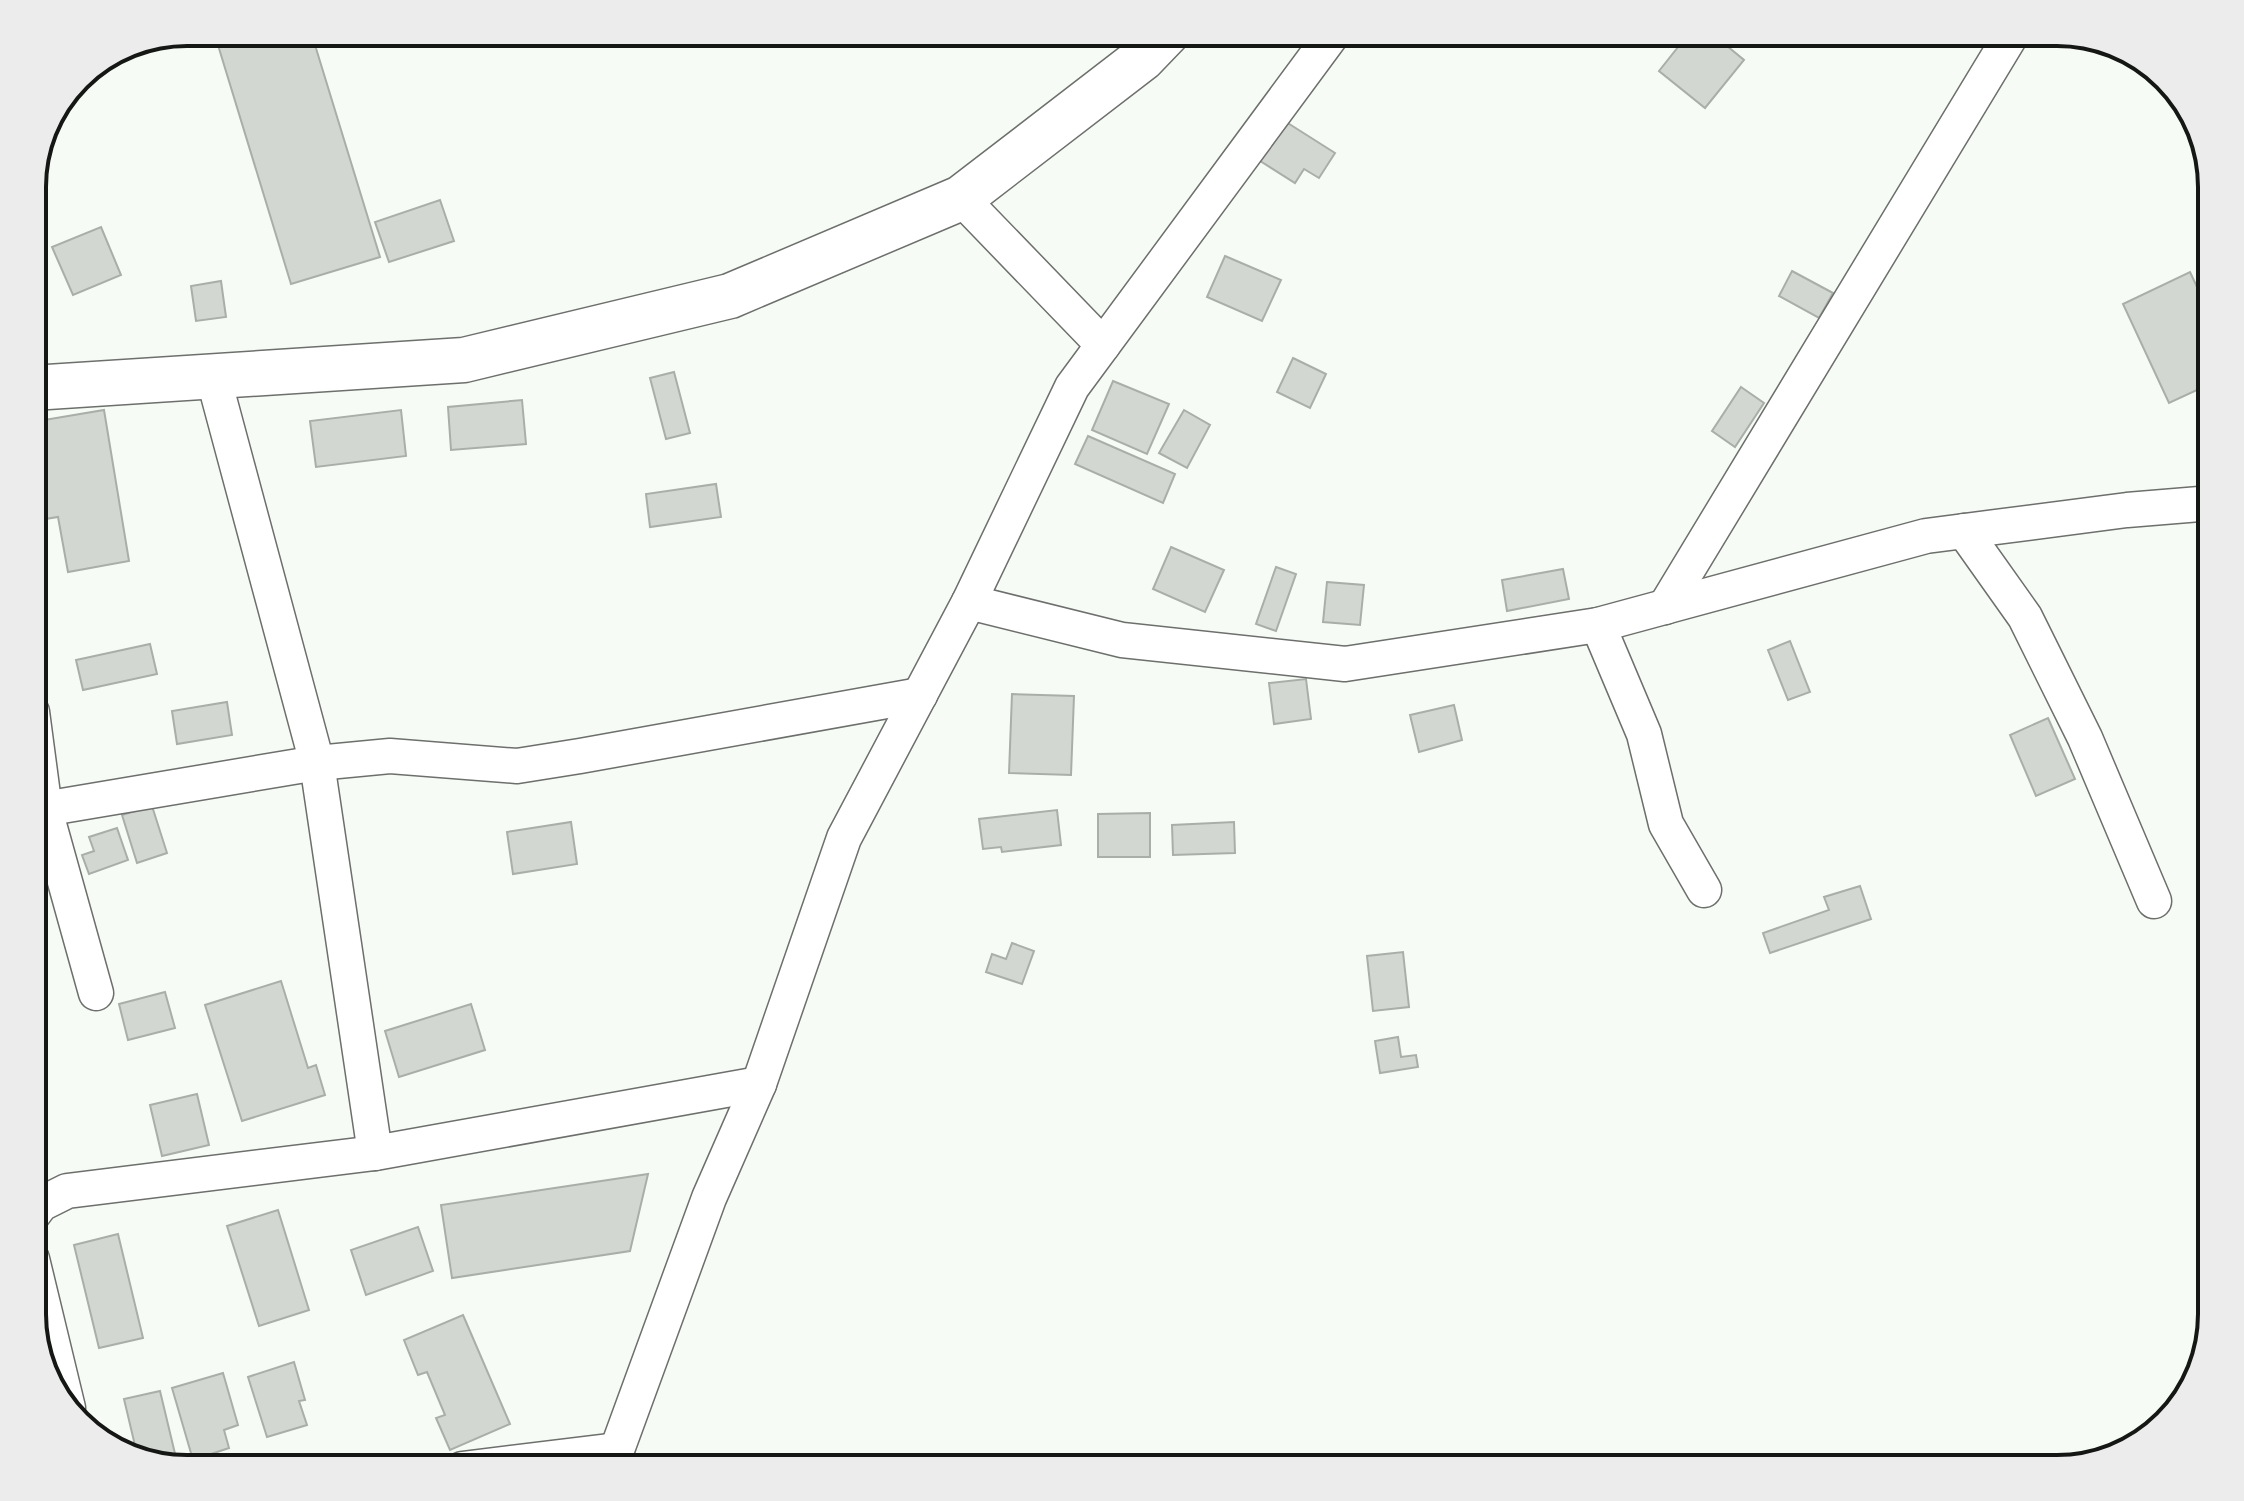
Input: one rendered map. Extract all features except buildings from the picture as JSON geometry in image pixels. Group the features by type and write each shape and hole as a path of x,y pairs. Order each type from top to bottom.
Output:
{"main road":[{"path":"46,387 464,360 730,296 961,198 1155,46"}],"street":[{"path":"615,1455 709,1198 759,1084 844,838 969,602 1072,387 1324,46"},
{"path":"1665,607 2005,46"},
{"path":"961,198 1103,345"},
{"path":"213,376 317,763 375,1153"},
{"path":"969,602 1122,640 1345,664 1598,625 1926,536 2127,510 2198,504"},
{"path":"1964,531 2025,617 2085,738 2154,901"},
{"path":"1598,625 1644,734 1666,824 1704,890"},
{"path":"46,809 317,763 390,756 517,766 920,695"},
{"path":"46,832 96,993"},
{"path":"46,1202 67,1191 375,1153 759,1084"},
{"path":"46,1317 60,1374"}]}
